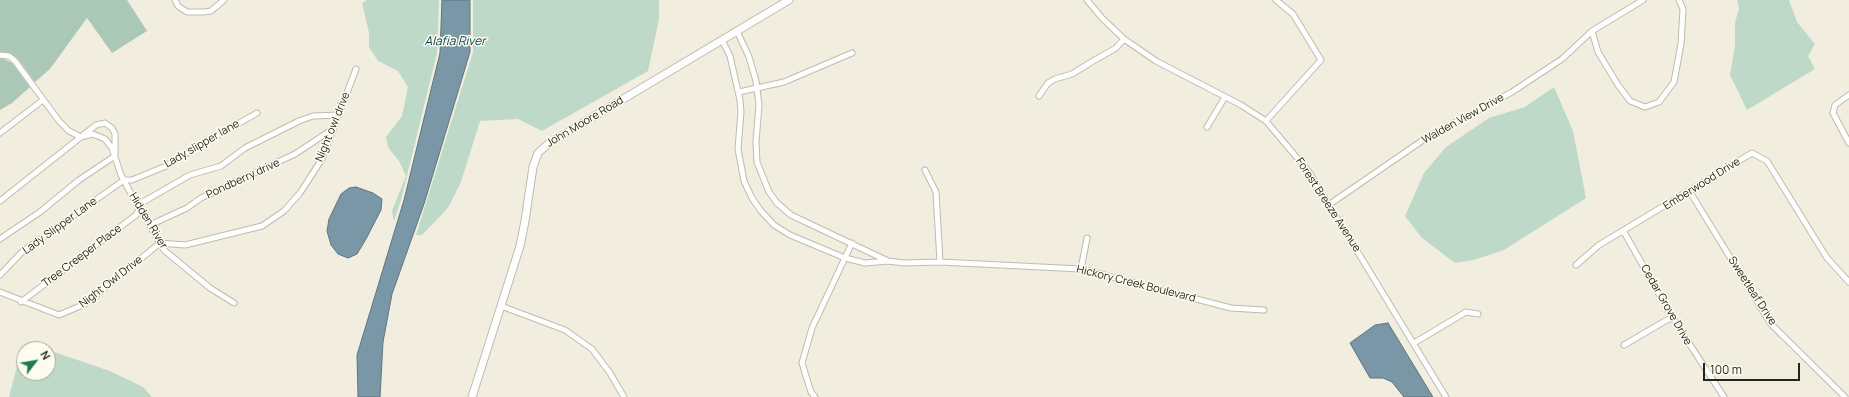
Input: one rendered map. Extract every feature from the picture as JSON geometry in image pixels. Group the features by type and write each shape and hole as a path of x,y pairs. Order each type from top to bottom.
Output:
{"street":[{"path":"175,0 178,6 187,12 211,11 224,0"},
{"name":"John Moore Road","path":"472,397 521,242 533,168 538,153 548,144 789,0"},
{"name":"Forest Breeze Avenue","path":"1087,0 1102,18 1124,39 1156,61 1225,97 1266,121 1309,172 1330,204 1446,397"},
{"path":"1266,121 1321,60 1293,14 1276,0"},
{"name":"Walden View Drive","path":"1330,204 1426,138 1512,92 1562,58 1592,32 1643,0"},
{"path":"1592,32 1598,52 1618,85 1630,101 1646,107 1659,102 1674,82 1681,44 1683,9 1679,0"},
{"name":"Hickory Creek Boulevard","path":"736,32 749,57 757,88 759,110 756,155 759,169 769,192 777,203 791,215 888,261"},
{"path":"1039,96 1048,84 1055,78 1072,74 1094,62 1116,48 1124,39"},
{"name":"Hickory Creek Boulevard","path":"722,40 730,56 739,92 741,112 738,149 744,181 756,205 782,230 845,258 872,264 888,261 904,263 940,262 1081,269 1231,308 1264,310"},
{"path":"739,92 784,82 852,53"},
{"path":"0,55 9,56 15,61 59,121 70,131 81,137"},
{"name":"Night owl drive","path":"160,242 185,245 244,231 267,222 284,211 300,193 322,159 356,69"},
{"path":"1849,95 1835,104 1833,113 1849,143"},
{"path":"1207,127 1225,97"},
{"path":"0,133 43,100"},
{"name":"Lady slipper lane","path":"124,180 132,180 166,166 257,113"},
{"path":"140,208 143,202 190,175 221,166 245,148 298,121 313,116 339,115"},
{"name":"Hidden River","path":"0,201 96,125 105,123 112,128 115,134 115,156"},
{"name":"Pondberry drive","path":"150,225 187,208 201,198 295,154 334,128"},
{"name":"Hidden River","path":"81,137 94,134 101,136 109,143 124,180 164,250 210,288 234,303"},
{"name":"Emberwood Drive","path":"1576,265 1599,246 1752,153 1767,161 1827,258 1849,282"},
{"path":"0,239 40,212 79,180 115,156"},
{"path":"925,170 936,192 940,262"},
{"name":"Lady Slipper Lane","path":"0,275 23,250 124,180"},
{"name":"Sweetleaf Drive","path":"1690,192 1771,324 1845,397"},
{"name":"Tree Creeper Place","path":"21,302 136,215 140,208"},
{"name":"Cedar Grove Drive","path":"1624,232 1672,317 1721,396"},
{"path":"1081,269 1087,238"},
{"name":"Night Owl Drive","path":"21,302 59,316 84,304 160,242"},
{"path":"815,397 811,392 802,363 812,328 852,243"},
{"path":"0,292 21,302"},
{"path":"501,306 565,330 592,349 610,373 624,397"},
{"path":"1414,343 1466,312 1478,314"},
{"path":"1624,345 1672,317"}],"green space":[{"path":"0,0 127,0 147,31 112,53 87,18 50,69 35,82 18,59 11,54 0,52"},
{"path":"367,0 439,0 437,53 401,200 394,221 392,211 406,176 399,161 388,147 386,137 402,116 408,87 398,71 378,61 369,47 369,33 362,3"},
{"path":"473,0 659,0 659,19 648,71 542,131 518,119 480,121 461,182 448,208 422,235 416,235 473,52"},
{"path":"1737,0 1789,0 1797,22 1815,44 1808,56 1815,69 1747,110 1730,75 1735,46 1735,23 1739,8"},
{"path":"2,58 12,63 30,87 12,103 0,110 0,59"},
{"path":"1554,87 1573,131 1586,198 1504,250 1474,260 1455,263 1422,238 1405,216 1424,173 1446,147 1489,118 1525,107"},
{"path":"56,353 110,371 143,387 152,397 9,397 16,370 16,381 56,381"}],"water":[{"name":"Alafia River","path":"442,0 470,0 470,52 424,204 392,294 383,342 380,397 358,397 357,355 404,200 440,53"},
{"path":"356,187 373,193 382,199 381,210 357,254 348,258 338,254 331,245 327,231 329,219 341,194 349,188"},
{"path":"1388,323 1433,397 1404,397 1392,382 1383,378 1370,378 1350,343 1375,325"}]}
